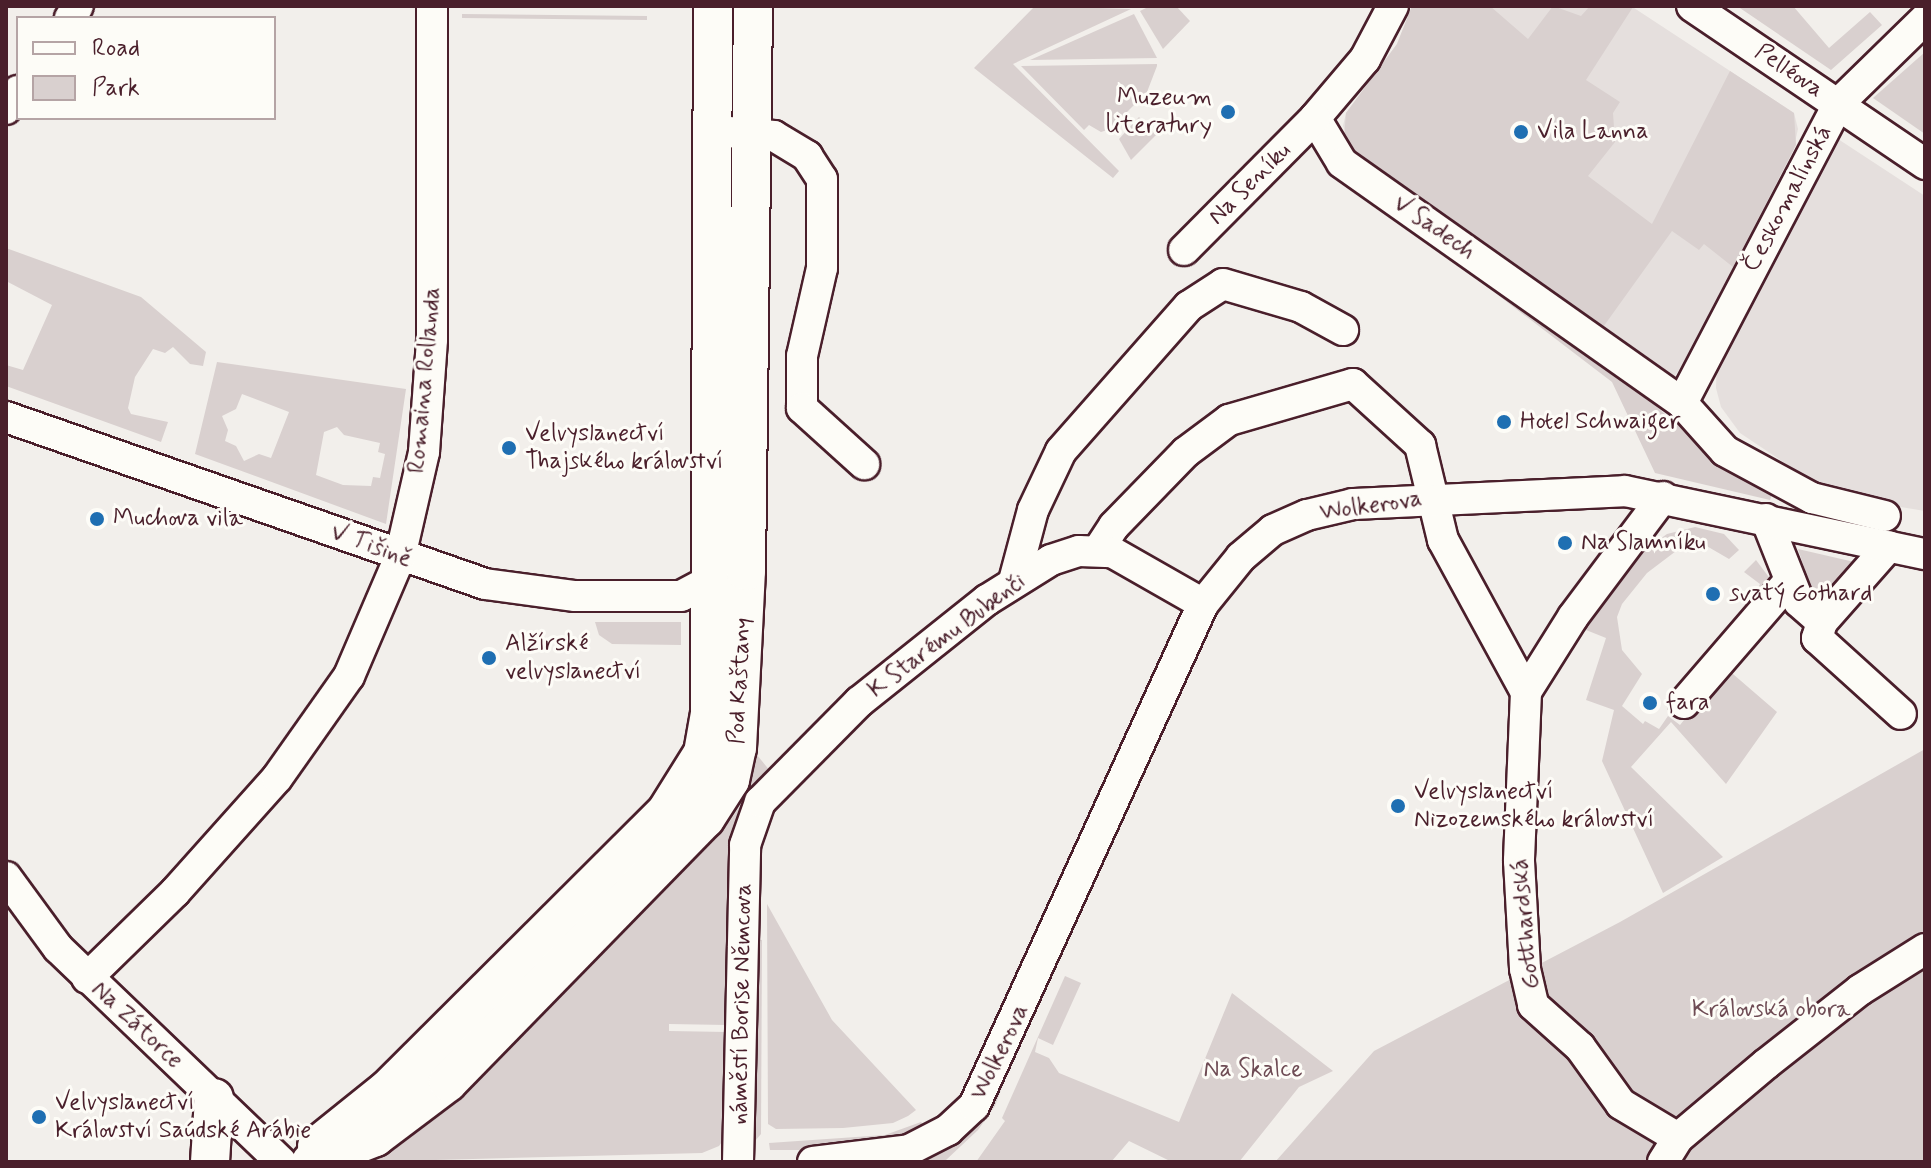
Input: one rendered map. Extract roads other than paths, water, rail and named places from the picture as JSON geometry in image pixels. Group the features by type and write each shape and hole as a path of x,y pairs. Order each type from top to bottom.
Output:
{"main road":[{"name":"Pod Kaštany","path":"295,1162 388,1089 678,799 707,736 713,6"},
{"name":"Pod Kaštany","path":"311,1162 354,1149 424,1104 715,807 730,780 737,748 746,571 753,6"},
{"path":"210,1162 214,1098"}],"street":[{"name":"Romaina Rollanda","path":"87,978 175,892 277,778 349,676 400,557 424,452 432,340 432,6"},
{"path":"1315,118 1365,59 1393,6"},
{"name":"Pelléova","path":"1692,6 1925,164"},
{"name":"Českomalínská","path":"1682,403 1838,104 1925,19"},
{"name":"Na Seníku","path":"1184,250 1315,118"},
{"name":"V Sadech","path":"1315,118 1342,163 1682,403 1725,451 1812,498 1885,516"},
{"path":"711,130 774,136 807,156 822,179 822,268 802,356 802,408 864,464"},
{"path":"1014,581 1033,510 1061,451 1189,306 1223,284 1301,307 1343,330"},
{"path":"1203,604 1123,557 1099,549 1114,526 1186,452 1229,420 1353,384 1420,445 1443,540 1526,692"},
{"name":"V Tišině","path":"6,417 400,557 485,584 575,596 681,596 722,573 746,571"},
{"name":"Wolkerova","path":"813,1162 884,1157 939,1135 974,1106 997,1063 1203,604 1257,541 1289,522 1339,507 1432,497 1575,490 1663,497 1925,554"},
{"name":"Gotthardská","path":"1663,497 1573,617 1526,692 1519,861 1525,969 1533,1005 1580,1047 1621,1104 1671,1150"},
{"path":"1766,519 1799,602 1822,622"},
{"path":"1889,546 1822,622 1817,638 1901,714"},
{"name":"K Starému Bubenči","path":"745,845 760,802 859,702 1014,581 1066,555 1099,549"},
{"path":"1684,703 1790,580"},
{"name":"náměstí Borise Němcova","path":"738,1162 745,845"},
{"name":"Na Zátorce","path":"6,877 87,978 281,1162"},
{"path":"1671,1150 1860,990 1925,949"}],"place":[{"name":"Muzeum literatury","path":"1228,112"},
{"name":"Vila Lanna","path":"1521,132"},
{"name":"Hotel Schwaiger","path":"1504,422"},
{"name":"Velvyslanectví Thajského království","path":"509,448"},
{"name":"Muchova vila","path":"97,519"},
{"name":"Na Slamníku","path":"1565,543"},
{"name":"svatý Gothard","path":"1713,594"},
{"name":"Alžírské velvyslanectví","path":"489,658"},
{"name":"fara","path":"1650,703"},
{"name":"Velvyslanectví Nizozemského království","path":"1398,806"},
{"name":"Velvyslanectví Království Saúdské Arábie","path":"39,1117"}],"park label":[{"name":"Královská obora","path":"1771,1010"},
{"name":"Na Skalce","path":"1253,1070"}]}
